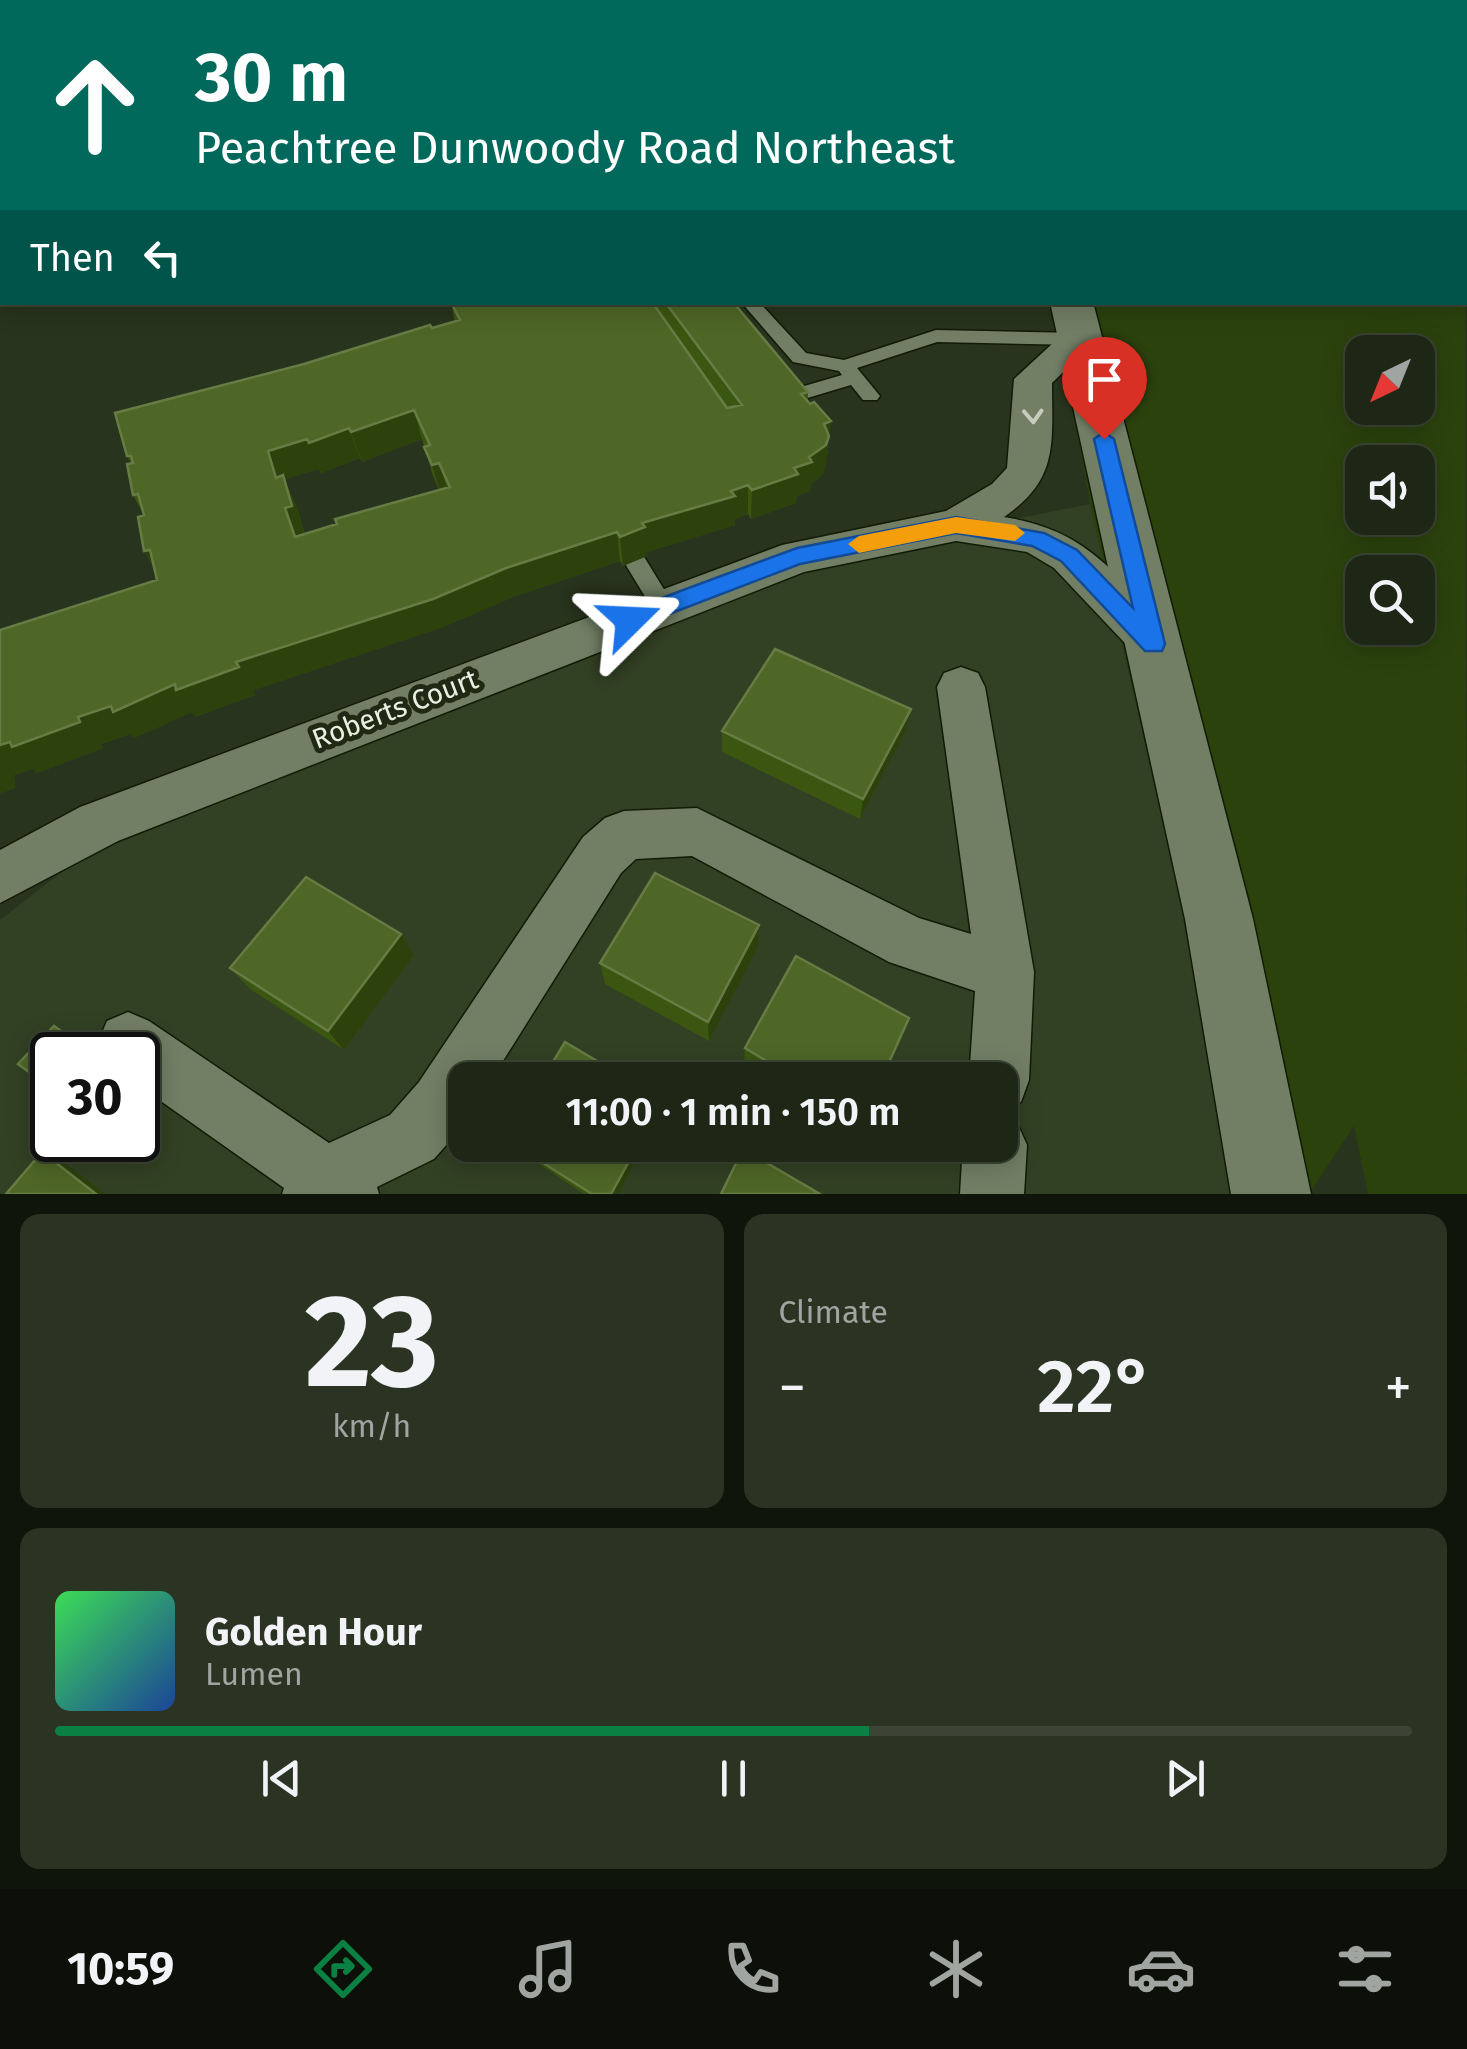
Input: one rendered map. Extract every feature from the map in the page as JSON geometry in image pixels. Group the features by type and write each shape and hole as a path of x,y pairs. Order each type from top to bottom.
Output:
{"street":[{"path":"956,525 1011,492 1028,474 1035,447 1033,379 1075,321"},
{"path":"1075,321 1219,919 1271,1194"},
{"path":"956,525 1036,538 1069,556 1154,644"},
{"name":"Roberts Court","path":"0,878 99,824 797,557 956,525"},
{"path":"961,687 1005,972 1000,1062"},
{"path":"160,1066 328,1189 412,1137 441,1104 602,855 624,834 696,832 909,943 1005,972"},
{"path":"992,1194 994,1162"}],"lane":[{"path":"752,305 800,358 849,372 870,396"},
{"path":"784,398 936,336 1075,321"},
{"path":"636,561 664,607"}],"shaded area":[{"path":"1090,504 1249,1194 0,1194 0,920 99,843 795,563"}],"green space":[{"path":"1055,305 1465,305 1467,1194 1368,1194 1354,1126 1309,1194 1249,1194 1090,504"}],"building":[{"path":"452,305 654,305 727,408 742,405 667,305 736,305 808,392 801,394 831,421 824,424 829,436 826,445 809,457 812,462 794,468 798,474 752,490 748,485 731,491 735,496 642,523 645,527 620,537 617,532 506,568 433,599 236,662 239,667 176,690 175,684 113,712 111,706 78,717 80,722 12,747 10,742 0,745 0,630 157,580 150,550 144,551 138,517 144,515 138,494 133,495 127,464 133,463 131,456 127,456 115,413 304,364 430,325 432,328 460,320","holes":["414,410 430,445 424,447 432,465 439,463 450,487 335,519 337,524 295,537 285,508 292,506 283,475 276,478 268,451 307,439 309,443 349,428 351,432"]},
{"path":"775,649 911,709 863,799 722,731"},
{"path":"655,873 759,925 708,1022 600,963"},
{"path":"306,877 401,934 328,1031 230,968"},
{"path":"796,956 909,1018 889,1062 768,1062 745,1048"},
{"path":"565,1042 599,1062 553,1062"},
{"path":"30,1051 30,1073 18,1064"},
{"path":"33,1162 55,1162 96,1194 6,1194"},
{"path":"542,1162 629,1162 611,1194 592,1194"},
{"path":"737,1162 765,1162 820,1194 721,1194"}],"slow traffic":[{"path":"859,544 956,525 1015,533"}],"route":[{"path":"630,620 797,557 956,525 1036,538 1069,556 1154,644 1104,439"}]}
